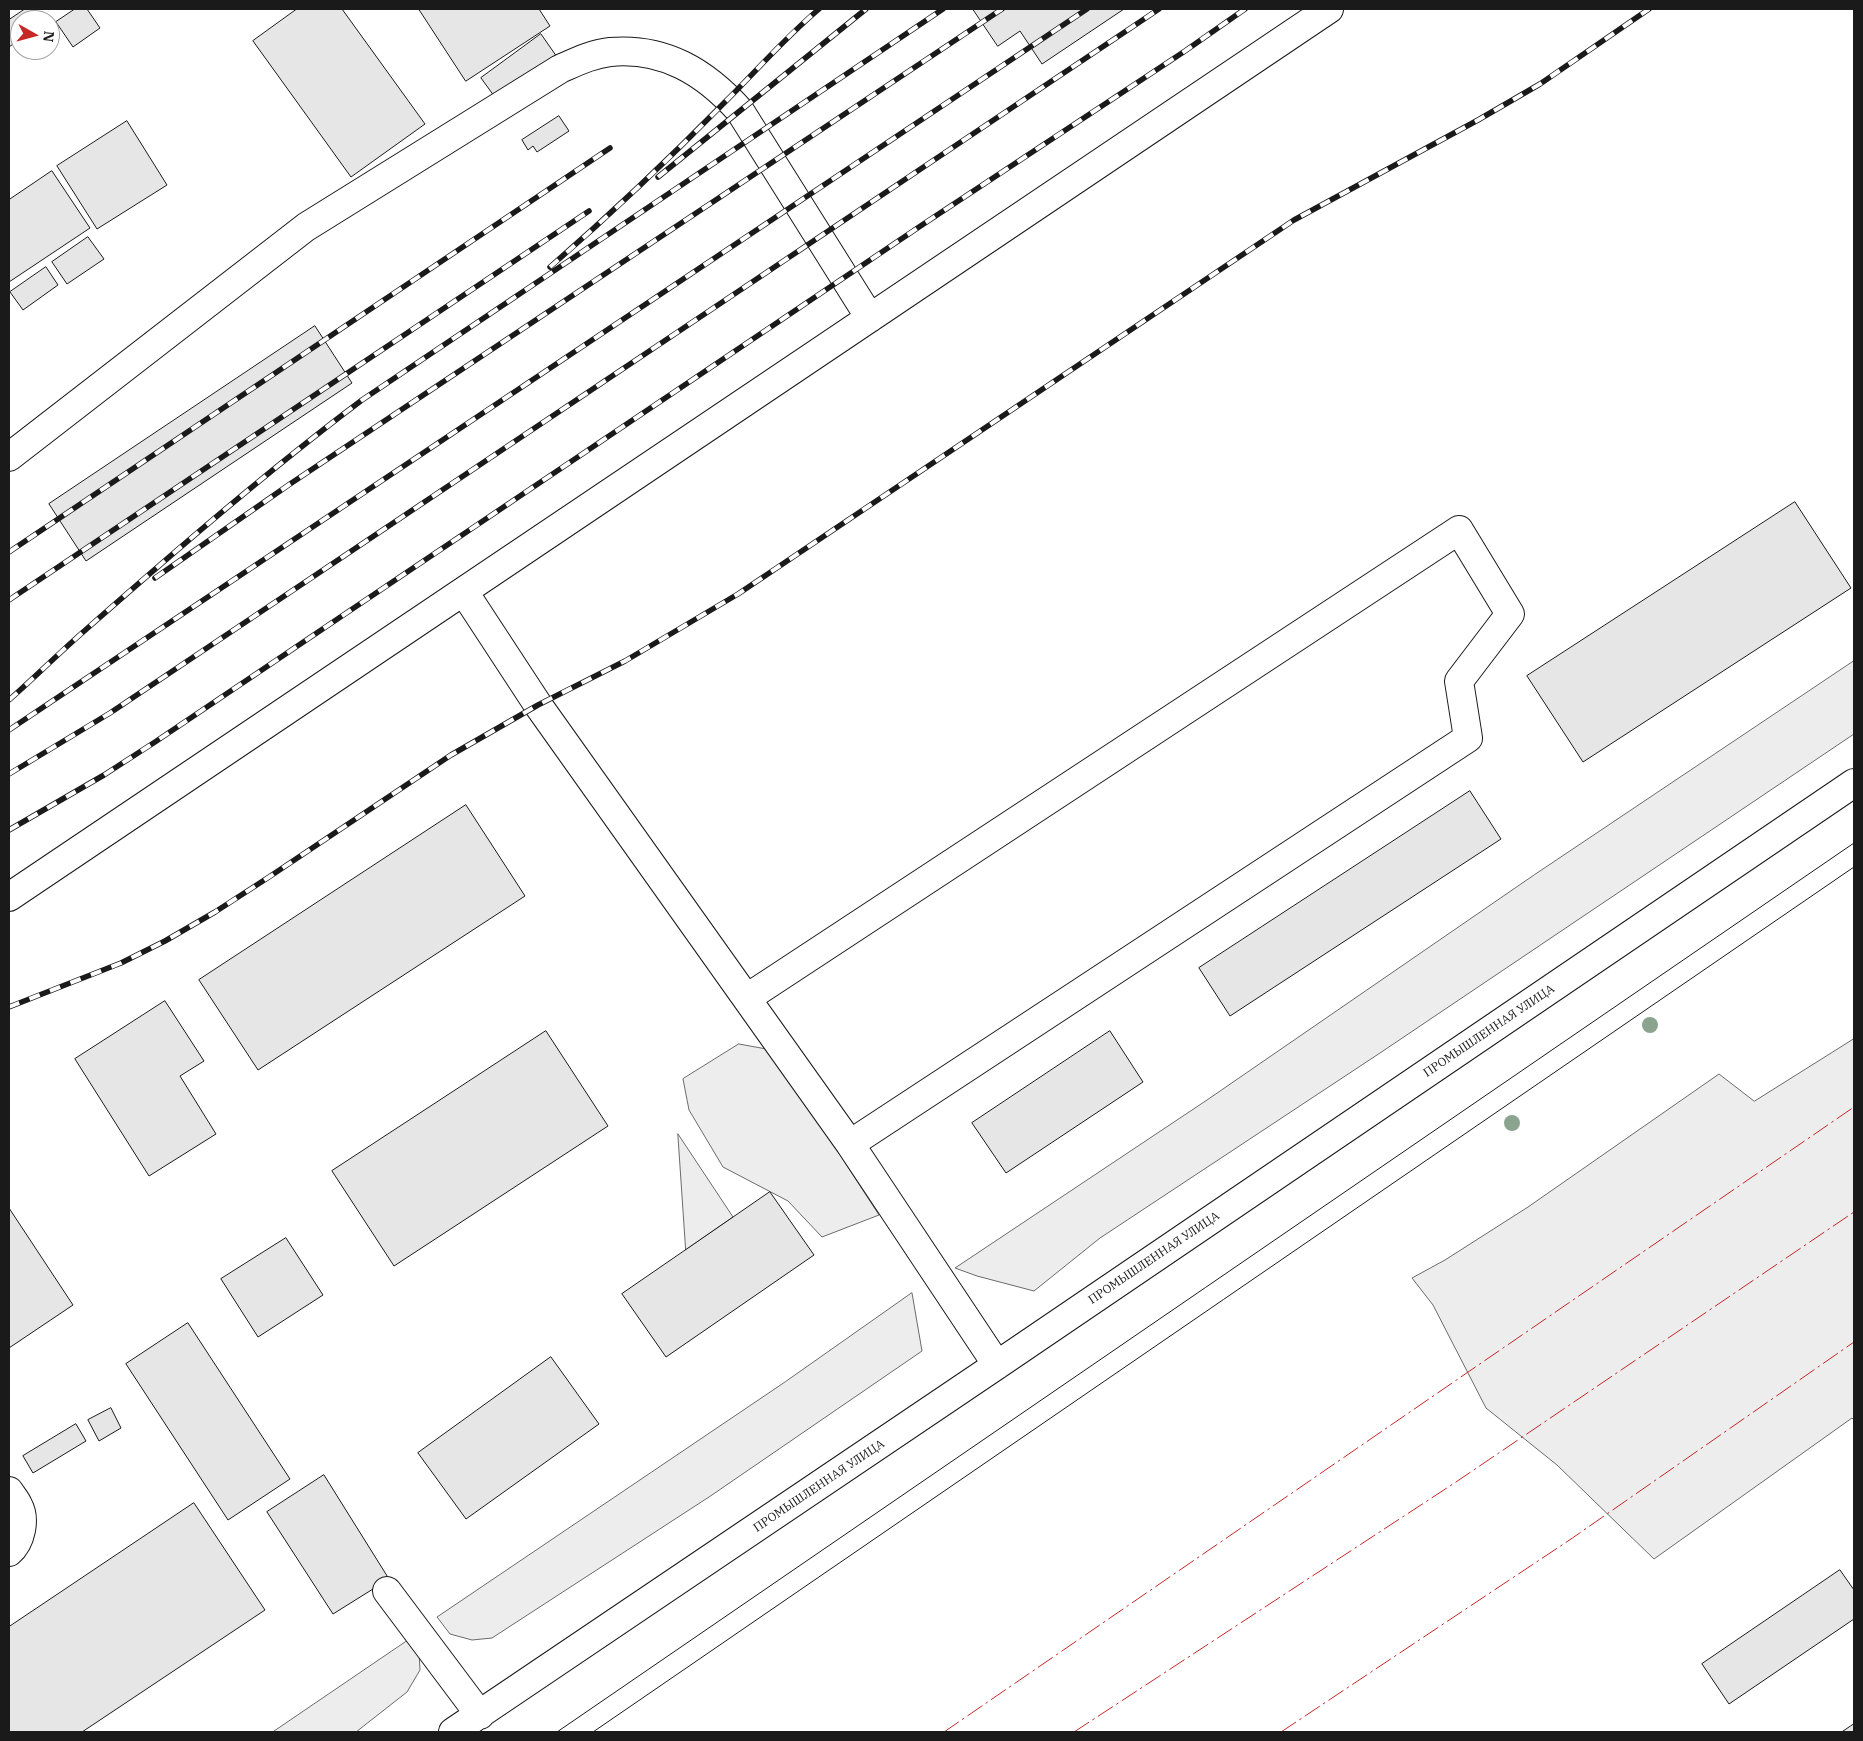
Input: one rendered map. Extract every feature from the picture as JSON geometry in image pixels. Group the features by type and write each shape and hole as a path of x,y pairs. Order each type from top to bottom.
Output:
{"street":[{"path":"9,897 1328,9"},
{"path":"9,457 306,227 560,69 585,58 610,52 658,54 680,63 699,74 729,99 740,111 870,318"},
{"path":"747,998 1459,530 1510,614 1459,682 1468,738 850,1144"},
{"path":"464,592 538,705 850,1144 997,1365"},
{"name":"ПРОМЫШЛЕННАЯ УЛИЦА","path":"453,1732 1854,783"},
{"path":"9,1492 19,1506 22,1528 16,1546 9,1552"},
{"path":"387,1591 480,1715"}],"shaded area":[{"path":"1854,661 1854,734 1380,1053 1100,1238 1034,1291 977,1276 955,1268 1207,1100 1534,875"},
{"path":"1854,1039 1854,1420 1852,1418 1654,1559 1557,1465 1486,1408 1433,1305 1412,1278 1445,1260 1528,1207 1719,1074 1754,1101"},
{"path":"739,1044 772,1050 879,1215 822,1237 788,1201 723,1167 689,1110 683,1079"},
{"path":"678,1134 733,1217 686,1250"},
{"path":"912,1293 922,1351 709,1497 492,1638 472,1640 450,1634 437,1617 785,1382"},
{"path":"413,1637 419,1652 420,1670 407,1692 356,1732 273,1732"}],"building":[{"path":"75,9 87,9 100,28 73,47 60,28 60,19"},
{"path":"297,9 342,9 425,124 351,177 253,41"},
{"path":"419,9 539,9 550,26 466,81"},
{"path":"973,9 1124,9 1042,64 1020,31 998,46"},
{"path":"10,19 9,47 9,20"},
{"path":"541,34 557,57 497,100 481,78"},
{"path":"559,116 569,131 537,152 533,146 528,150 522,140"},
{"path":"127,121 167,185 97,229 57,166"},
{"path":"52,171 90,228 9,282 9,200"},
{"path":"88,237 104,259 67,284 52,262"},
{"path":"46,267 58,285 23,310 10,292"},
{"path":"315,326 352,383 86,561 49,504"},
{"path":"1795,502 1851,588 1583,762 1527,676"},
{"path":"1470,791 1501,839 1230,1016 1199,968"},
{"path":"466,805 525,896 258,1070 199,980"},
{"path":"165,1001 204,1061 180,1076 216,1134 149,1176 75,1059"},
{"path":"546,1031 608,1126 394,1266 332,1171"},
{"path":"1110,1031 1143,1082 1006,1173 972,1123"},
{"path":"770,1192 814,1255 666,1357 622,1294"},
{"path":"9,1208 73,1305 9,1348"},
{"path":"286,1238 323,1295 258,1337 221,1279"},
{"path":"188,1323 290,1479 228,1520 126,1364"},
{"path":"551,1357 599,1424 466,1519 418,1453"},
{"path":"111,1408 121,1428 99,1441 88,1420"},
{"path":"76,1424 86,1441 33,1473 23,1456"},
{"path":"324,1475 389,1579 333,1614 267,1512"},
{"path":"194,1503 265,1610 82,1732 9,1732 9,1627"},
{"path":"1840,1570 1854,1590 1854,1619 1729,1704 1702,1664"},
{"path":"1854,1724 1854,1732 1842,1732"}],"tram line":[{"path":"557,1732 1854,843"},
{"path":"593,1732 1854,867"}],"railway":[{"path":"550,267 706,122 819,9"},
{"path":"658,177 866,9"},
{"path":"9,700 185,543 290,456 362,400 943,9"},
{"path":"155,578 290,484 1002,9"},
{"path":"9,730 1087,9"},
{"path":"9,774 110,713 1159,9"},
{"path":"9,830 104,775 155,742 1245,9"},
{"path":"9,1007 121,963 165,941 215,912 269,877 451,755 538,705 625,661 738,594 1294,220 1478,120 1540,84 1649,9"},
{"path":"9,552 610,148"},
{"path":"9,600 589,211"}],"power":[{"path":"944,1732 1854,1107"},
{"path":"1074,1732 1456,1482 1854,1212"},
{"path":"1281,1732 1571,1539 1854,1342"}]}
